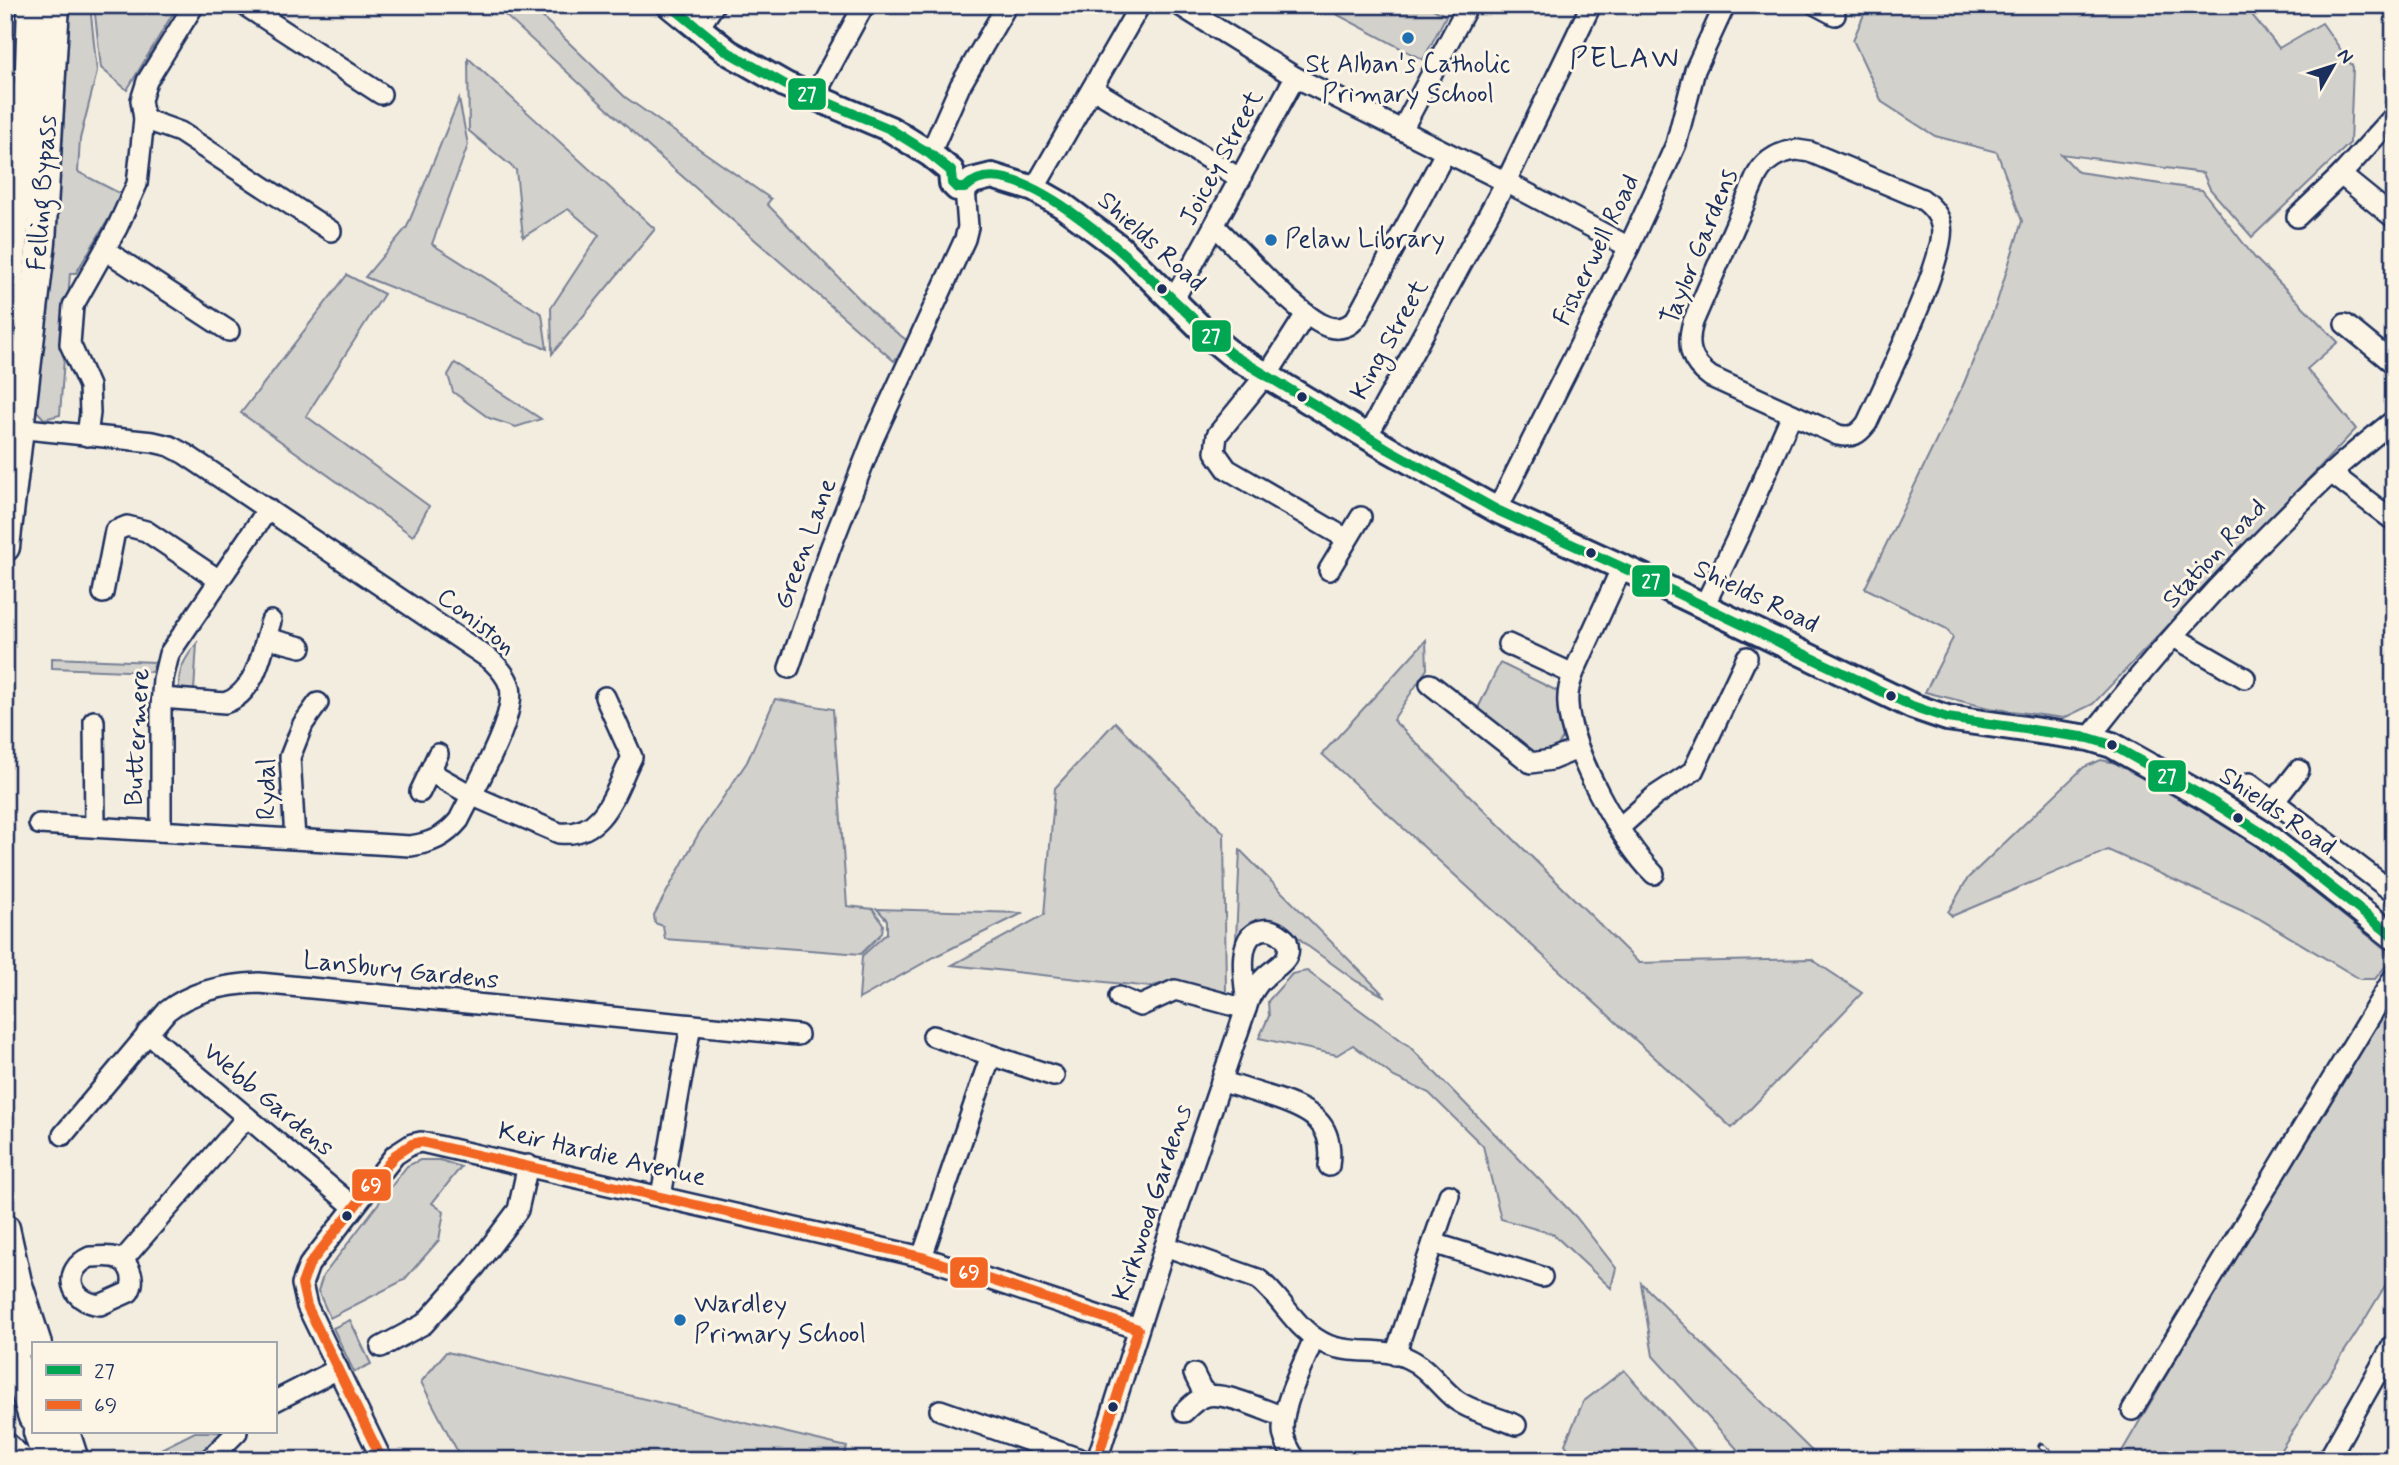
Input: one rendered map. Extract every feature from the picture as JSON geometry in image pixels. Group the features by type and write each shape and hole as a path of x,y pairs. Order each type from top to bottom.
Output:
{"highway":[{"name":"Felling Bypass","path":"5,319 30,66 32,5"},
{"name":"Felling Bypass","path":"5,547 13,428 41,242 55,5"},
{"path":"5,1228 17,1282 32,1408"},
{"path":"5,1328 25,1349"},
{"path":"5,1401 25,1349"},
{"path":"39,1434 47,1460"},
{"path":"66,1434 74,1460"},
{"path":"5,1447 19,1460"}],"main road":[{"path":"670,5 698,29 750,64 814,97 890,129 930,154 963,180"},
{"name":"Shields Road","path":"963,180 992,176 1034,189 1062,205 1120,248 1231,354 1367,437 1497,510 1622,567 1893,698 1947,718 2089,738 2112,745 2161,771 2265,835 2394,937"}],"street":[{"path":"87,436 89,386 70,344 73,306 105,250 137,184 144,119 141,100 147,81 194,5"},
{"path":"244,5 381,94"},
{"path":"698,29 714,5"},
{"path":"814,97 864,5"},
{"path":"930,154 960,86 1007,5"},
{"path":"1034,189 1140,5"},
{"path":"1179,5 1295,77 1506,182 1629,247"},
{"path":"1402,130 1468,5"},
{"name":"King Street","path":"1367,437 1506,182 1591,5"},
{"name":"Fisherwell Road","path":"1497,510 1629,247 1676,144 1695,70 1725,5"},
{"path":"1816,5 1835,15"},
{"name":"Joicey Street","path":"1173,301 1295,77"},
{"path":"1093,89 1241,179"},
{"path":"2297,217 2341,175 2394,116"},
{"path":"144,119 180,132 331,231"},
{"name":"Taylor Gardens","path":"1797,150 1810,152 1922,199 1930,205 1942,225 1942,243 1912,322 1867,423 1858,434 1838,436 1792,414 1711,377 1700,369 1689,353 1689,337 1693,322 1762,166 1783,152 1797,150"},
{"path":"1215,226 1306,314 1330,328 1337,329 1353,323 1445,153"},
{"path":"2341,175 2394,218"},
{"name":"Green Lane","path":"789,668 830,549 873,439 965,239 968,227 963,180"},
{"path":"105,250 229,331"},
{"path":"1306,314 1265,375 1217,435 1215,452 1227,469 1347,539"},
{"path":"2345,324 2394,364"},
{"path":"1704,606 1792,414"},
{"name":"Station Road","path":"2089,738 2174,636 2268,535 2330,473 2394,420"},
{"name":"Coniston","path":"13,428 170,446 480,652 503,673 510,685 510,713 459,820 450,831 425,844 410,846 39,824"},
{"path":"2330,473 2394,522"},
{"name":"Buttermere","path":"161,831 162,698 169,654 268,509"},
{"path":"1329,570 1361,517"},
{"path":"103,593 115,531 127,526 146,531 219,580"},
{"path":"1622,567 1573,674 1567,703 1578,749 1637,858 1654,874"},
{"path":"162,698 225,703 235,699 250,684 268,630 301,647"},
{"path":"2174,636 2245,678"},
{"path":"1508,644 1573,674"},
{"path":"1619,828 1655,796 1693,771 1747,657"},
{"path":"1430,684 1531,763 1551,760 1578,749"},
{"path":"430,772 471,795 559,833 573,835 594,825 603,816 632,757 605,697"},
{"name":"Rydal","path":"295,839 290,757 303,724 318,703"},
{"path":"94,722 95,827"},
{"path":"420,792 438,754"},
{"path":"2274,802 2299,770"},
{"path":"2250,783 2394,893"},
{"path":"2132,1410 2394,977"},
{"name":"Lansbury Gardens","path":"62,1135 167,1011 189,997 238,984 259,983 798,1035"},
{"name":"Kirkwood Gardens","path":"1097,1460 1165,1246 1247,1006 1175,990 1140,1006 1119,997"},
{"path":"661,1196 691,1025"},
{"name":"Webb Gardens","path":"147,1033 354,1206"},
{"path":"933,1036 1054,1076"},
{"path":"922,1257 991,1055"},
{"path":"1221,1081 1303,1107 1314,1116 1328,1138 1331,1149 1329,1166"},
{"path":"122,1261 247,1117"},
{"name":"Keir Hardie Avenue","path":"383,1460 307,1306 302,1284 309,1265 354,1206 395,1155 412,1144 432,1143 922,1257 1138,1329"},
{"path":"381,1347 424,1324 475,1266 518,1210 528,1165"},
{"path":"1395,1354 1449,1195"},
{"path":"1433,1243 1542,1277"},
{"path":"1165,1246 1258,1279 1267,1285 1299,1326 1314,1338 1338,1349 1395,1354 1422,1367 1455,1399 1516,1425"},
{"path":"1296,1460 1283,1432 1284,1417 1314,1338"},
{"path":"2328,1460 2394,1343"},
{"path":"276,1400 338,1369"},
{"path":"1194,1374 1202,1390 1210,1395 1284,1417"},
{"path":"1184,1412 1200,1399 1210,1395"},
{"path":"940,1409 1083,1460"},
{"path":"209,1460 235,1434"}],"shaded area":[{"path":"68,5 90,5 97,72 80,139 78,172 123,195 76,273 70,273 60,415 44,419 36,410 63,138"},
{"path":"94,5 178,5 127,90 101,68"},
{"path":"494,5 530,5 625,97 771,199 767,204 880,320 909,342 894,361 651,149"},
{"name":"St Alban's Catholic Primary School","path":"1327,5 1426,5 1446,16 1423,60 1336,14"},
{"path":"1868,5 2244,5 2279,48 2322,23 2353,67 2350,143 2252,237 2210,189 2203,173 2061,154 2078,172 2202,190 2255,258 2338,342 2307,369 2356,429 2093,704 2064,718 1989,708 1925,692 1953,638 1947,629 1865,588 1964,383 1996,305 2022,221 1997,152 1935,136 1882,102 1853,40"},
{"path":"468,58 655,229 552,354 551,308 599,235 568,209 523,237 516,170 469,131"},
{"path":"459,99 468,145 432,244 542,314 547,349 365,277 407,227"},
{"path":"347,275 384,294 306,416 429,506 413,536 241,413"},
{"path":"455,363 541,419 516,427 489,418 453,392 448,375"},
{"path":"1426,640 1427,669 1393,720 1639,963 1811,959 1862,993 1732,1128 1322,754"},
{"path":"197,643 194,691 183,690 179,687 181,669"},
{"path":"52,658 155,662 152,672 52,668"},
{"path":"1500,663 1557,691 1558,718 1563,738 1556,748 1534,756 1477,710"},
{"path":"775,699 833,709 847,906 873,909 883,924 882,933 861,954 665,939 663,926 655,923 654,915 699,833 747,762"},
{"path":"1115,722 1224,833 1226,993 1179,983 1150,987 952,965 1044,915 1055,788"},
{"path":"2101,760 2126,765 2245,837 2385,949 2390,961 2375,979 2360,979 2258,918 2108,850 1952,916 1948,912 1968,878 2084,767"},
{"path":"1240,850 1386,997 1356,981 1309,947 1283,924 1256,920 1236,940"},
{"path":"877,909 1023,913 938,955 859,999 862,956 887,933 887,920"},
{"path":"1307,971 1409,1046 1576,1217 1616,1268 1611,1288 1553,1234 1501,1219 1483,1146 1429,1093 1394,1077 1353,1045 1337,1055 1259,1038 1269,1016 1268,1001 1292,974"},
{"path":"2394,985 2394,1271 2274,1460 2131,1460 2121,1453"},
{"path":"420,1160 440,1160 461,1167 432,1203 444,1212 439,1240 404,1280 330,1318 318,1291 323,1276 407,1166"},
{"path":"1641,1283 1821,1460 1747,1460 1653,1356"},
{"path":"350,1320 371,1364 354,1372 333,1328"},
{"path":"446,1352 847,1447 843,1460 462,1460 421,1382"},
{"path":"1624,1370 1704,1460 1577,1460 1565,1444 1583,1402"},
{"path":"191,1434 220,1434 202,1450 185,1458 139,1460"}],"railway":[{"path":"2041,1446 2058,1460"}],"transit line":[{"name":"27","path":"670,5 728,52 786,85 890,129 951,171"},
{"name":"27","path":"951,171 952,183 957,188 965,188 991,177 1025,185 1063,206 1143,271 1231,354 1388,449 1497,510 1912,706 1947,718 2089,738 2112,745 2208,799 2265,835 2394,937"},
{"name":"69","path":"382,1460 307,1306 302,1284 309,1265 395,1155 412,1144 421,1142 922,1257 1138,1329 1097,1460"}],"place":[{"name":"St Alban's Catholic Primary School","path":"1408,38"},
{"name":"Pelaw Library","path":"1271,240"},
{"name":"Wardley Primary School","path":"680,1320"}],"district":[{"name":"PELAW","path":"1625,58"}]}
